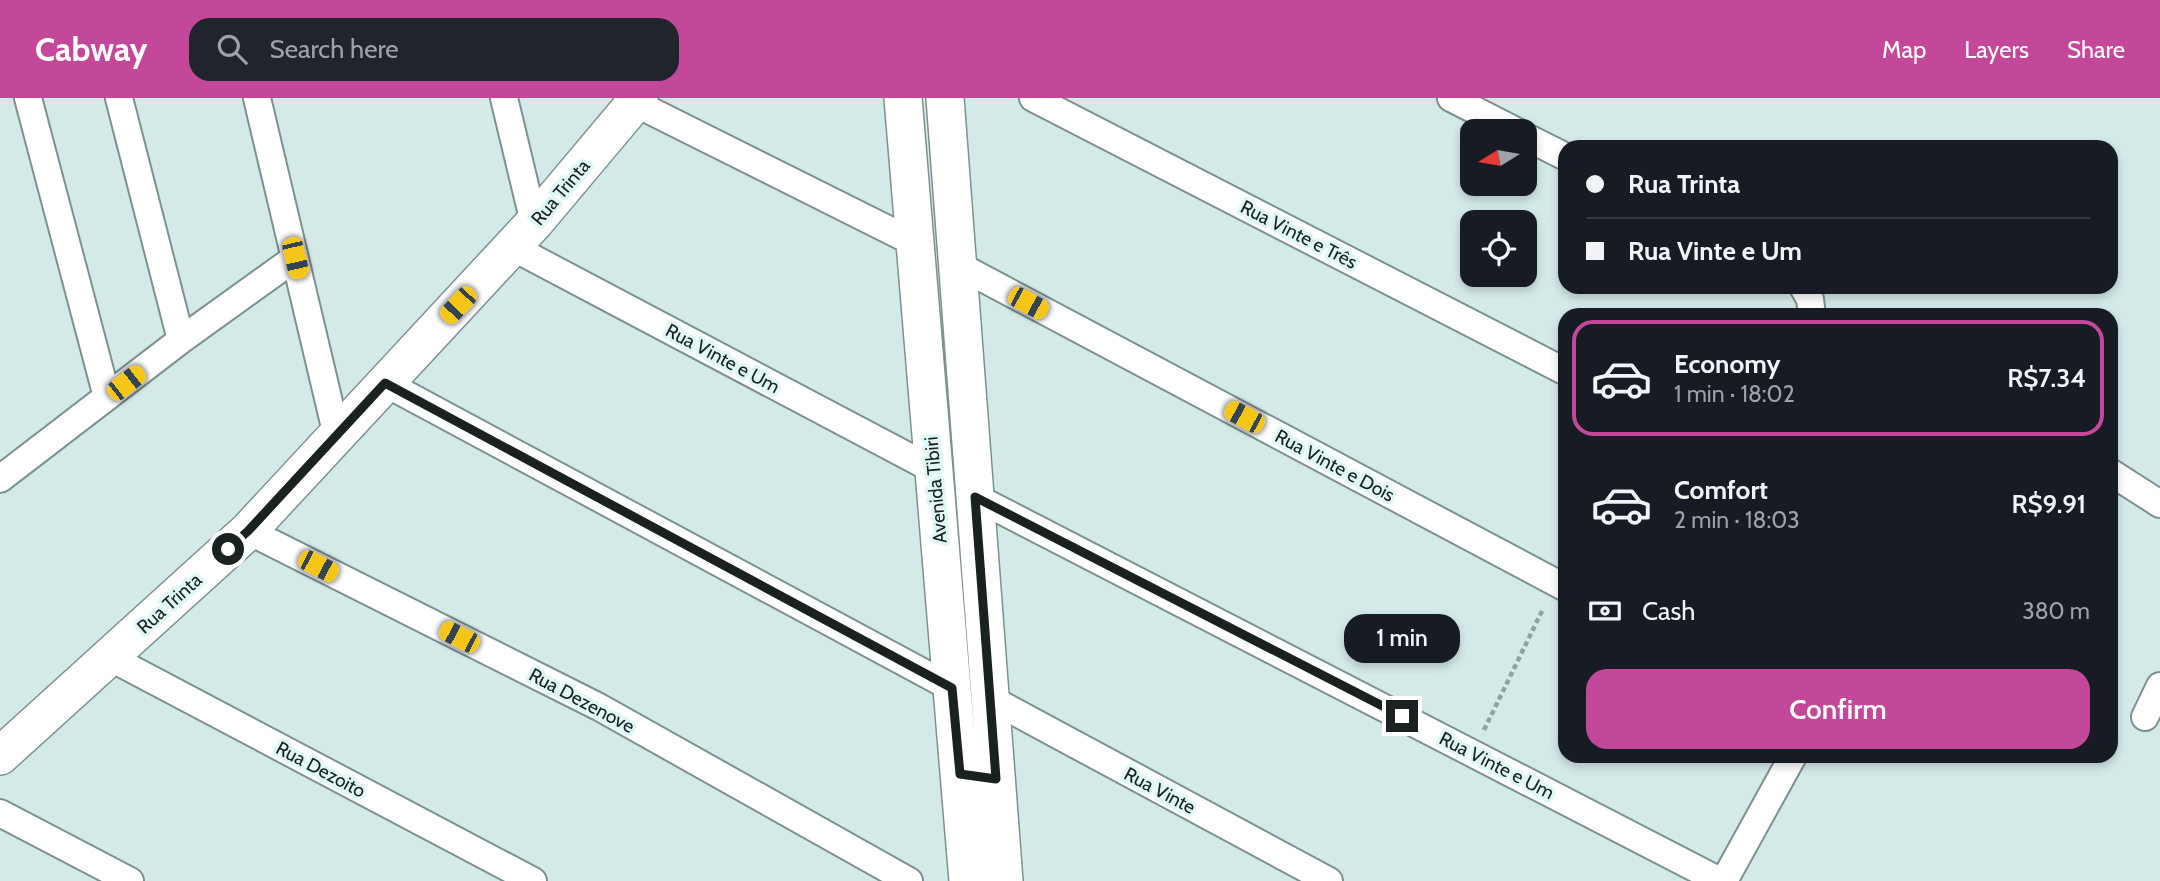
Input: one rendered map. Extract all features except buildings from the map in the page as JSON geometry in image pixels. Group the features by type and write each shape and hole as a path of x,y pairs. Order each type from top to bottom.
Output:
{"main road":[{"name":"Avenida Tibiri","path":"903,98 968,881"},
{"name":"Avenida Tibiri","path":"945,98 1004,881"},
{"name":"Rua Trinta","path":"0,756 248,531 523,235 637,100"},
{"path":"960,774 996,779"}],"street":[{"path":"28,98 107,397"},
{"path":"120,98 181,340"},
{"path":"257,98 337,436"},
{"path":"504,98 523,235"},
{"name":"Rua Vinte e Três","path":"1033,98 1558,368"},
{"path":"1451,98 1492,119"},
{"path":"637,100 915,243"},
{"path":"1537,142 1558,153"},
{"name":"Rua Vinte e Um","path":"523,235 933,470"},
{"path":"0,479 181,340 295,258"},
{"name":"Rua Vinte e Dois","path":"956,264 1558,584"},
{"path":"385,383 952,688"},
{"path":"2118,477 2160,504"},
{"name":"Rua Vinte e Um","path":"975,497 1722,881"},
{"name":"Rua Dezenove","path":"248,531 599,707 909,881"},
{"name":"Rua Dezoito","path":"110,657 533,881"},
{"path":"2145,716 2160,686"},
{"name":"Rua Vinte","path":"991,699 1329,881"},
{"path":"1722,881 1789,763"},
{"path":"0,813 130,881"}],"path":[{"path":"1474,753 1558,589"}],"route":[{"path":"228,549 248,531 385,383 952,688 960,774 996,779 975,497 1402,716"}]}
